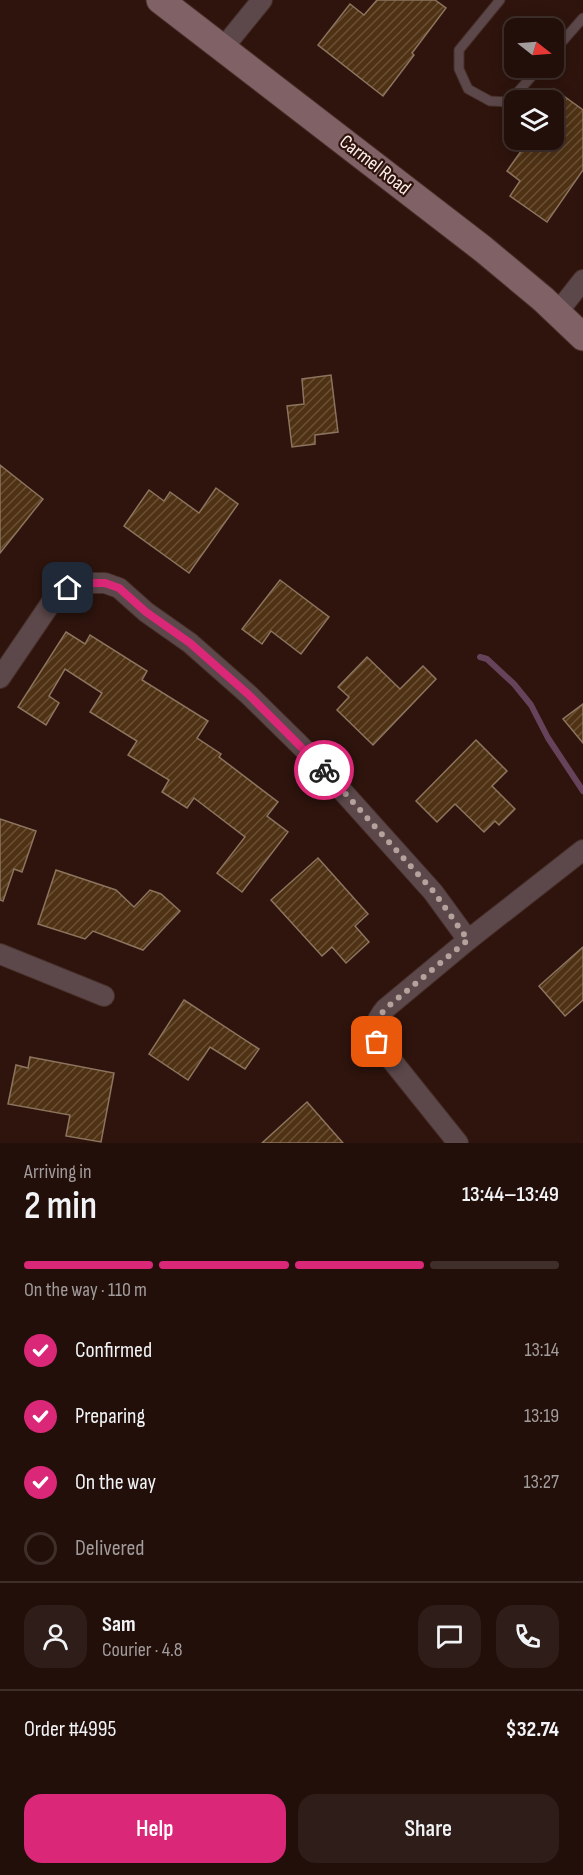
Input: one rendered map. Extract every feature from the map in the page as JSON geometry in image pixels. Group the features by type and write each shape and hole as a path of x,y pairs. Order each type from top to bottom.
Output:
{"main road":[{"name":"Carmel Road","path":"160,0 483,249 583,338"}],"street":[{"path":"223,48 262,0"},
{"path":"557,313 583,280"},
{"path":"0,678 51,603 68,588 83,583 105,583 119,588 146,612 190,643 249,695 310,755 434,892 468,940"},
{"path":"458,1143 377,1042 374,1032 377,1020 385,1009 468,940 583,850"},
{"path":"0,954 105,996"}],"lane":[{"path":"500,0 459,50 459,69 468,89 489,101 508,102 530,78"},
{"path":"564,40 583,18"}],"building":[{"path":"377,0 435,0 446,8 383,96 318,45 350,4 364,15"},
{"path":"564,96 583,110 583,170 547,222 510,196 520,181 507,171 522,150 564,150"},
{"path":"331,375 338,432 315,435 315,444 292,447 287,406 304,404 302,379"},
{"path":"0,465 43,499 0,553"},
{"path":"216,488 238,504 189,573 124,526 149,490 164,501 170,492 199,513"},
{"path":"280,580 329,617 301,654 271,631 262,644 242,629"},
{"path":"66,632 85,644 90,635 147,671 142,680 208,721 197,738 221,754 219,757 278,802 267,816 288,832 242,892 217,873 245,837 194,798 187,808 162,792 169,780 128,755 137,741 90,712 102,693 65,669 49,696 59,703 46,725 18,707"},
{"path":"367,657 400,689 423,666 436,679 373,745 337,710 349,697 338,687"},
{"path":"583,704 583,743 563,719"},
{"path":"476,740 507,771 492,786 515,809 499,825 495,821 484,832 455,804 437,822 416,801"},
{"path":"0,819 36,831 22,872 14,869 3,901 0,900"},
{"path":"318,858 368,914 355,926 369,942 346,963 332,947 322,956 271,900"},
{"path":"56,870 116,890 134,907 150,890 161,894 180,911 143,950 93,931 85,939 38,924"},
{"path":"583,947 583,1000 565,1016 539,986"},
{"path":"184,1000 259,1049 245,1069 210,1047 188,1080 149,1054"},
{"path":"30,1057 114,1073 101,1142 66,1136 70,1115 8,1104 16,1065 28,1068"},
{"path":"307,1102 343,1143 262,1143"}],"waterway":[{"path":"480,657 487,659 514,684 531,705 548,738 583,791"}],"way so far":[{"path":"324,770 434,892 468,940 385,1009 377,1020 374,1032 377,1042"}],"route":[{"path":"68,588 83,583 105,583 119,588 146,612 190,643 249,695 324,770"}]}
